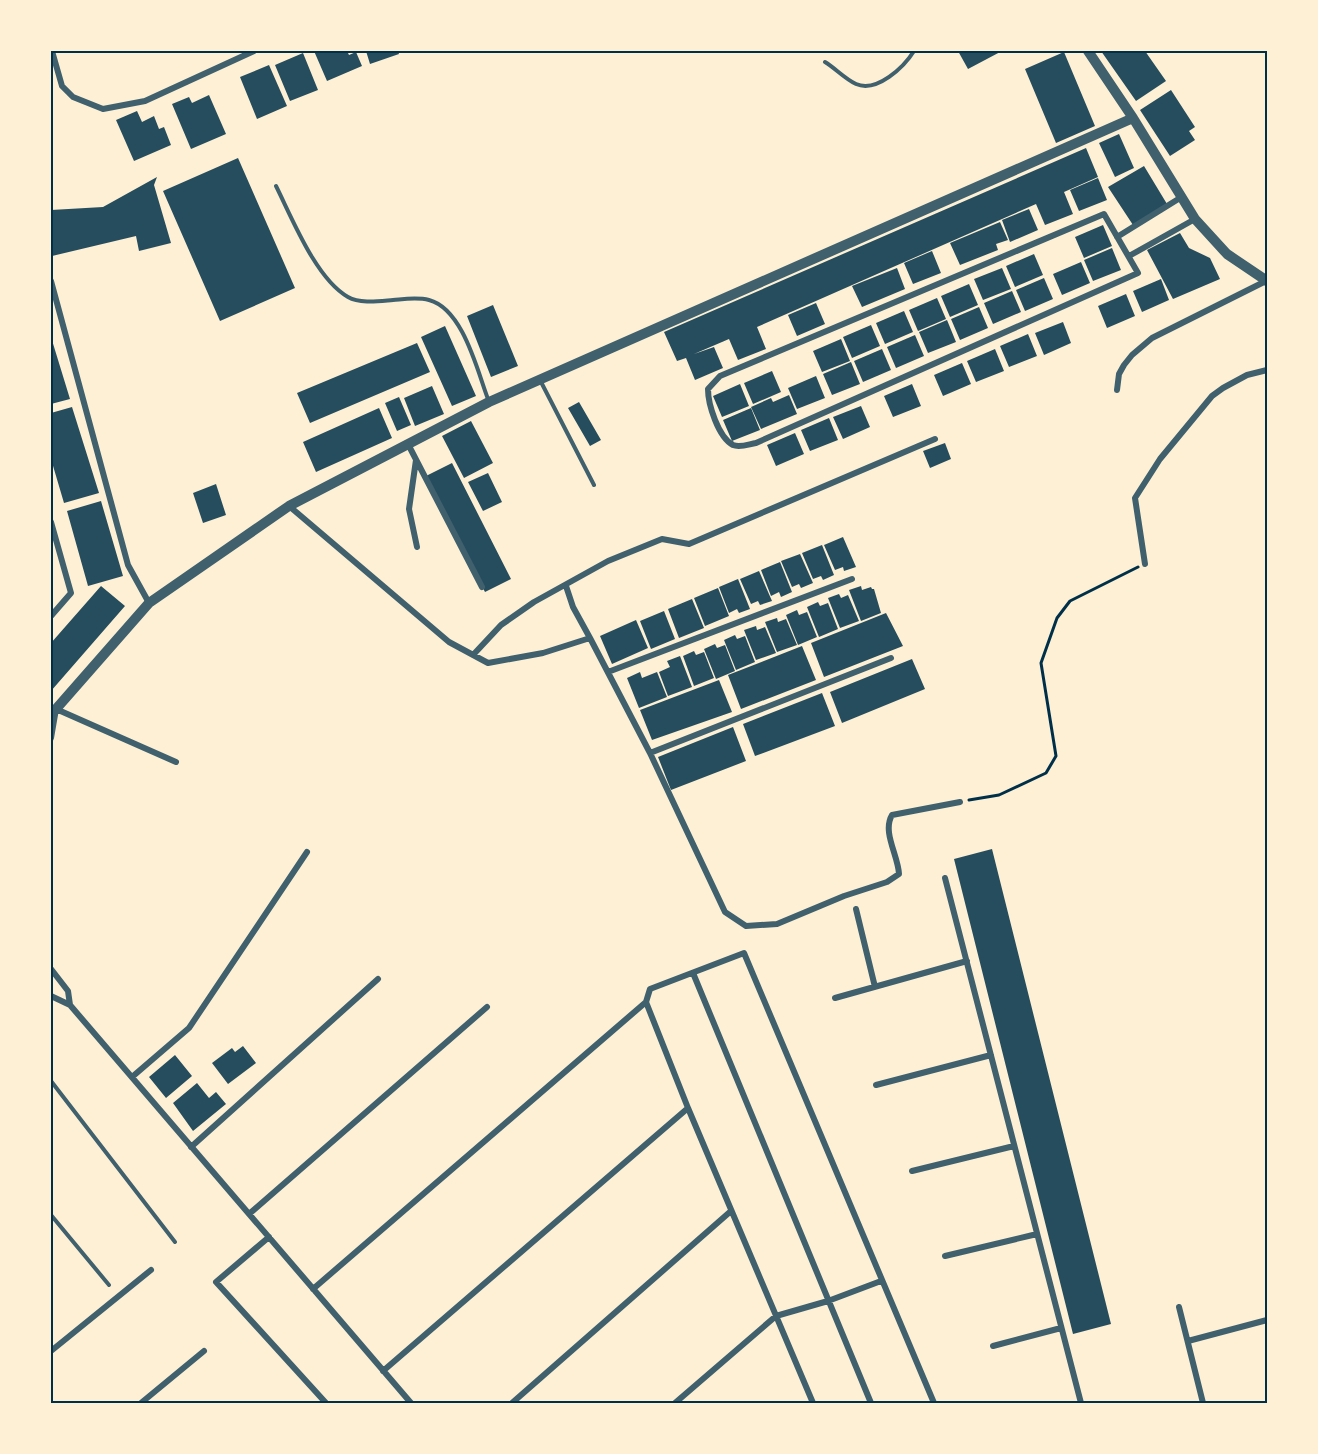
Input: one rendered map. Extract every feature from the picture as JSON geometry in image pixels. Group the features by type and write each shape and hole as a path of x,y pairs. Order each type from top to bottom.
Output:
{"street":[{"path":"52,51 62,86 73,98 103,109 145,101 254,51"},
{"path":"1088,51 1133,118 1195,219 1227,254 1267,281 1152,338 1124,364 1119,374 1117,390"},
{"path":"51,738 53,710 149,603 288,506 409,446 489,402 1133,118"},
{"path":"1117,237 1180,198"},
{"path":"1104,214 1117,237 1138,273 756,443 733,445 724,437 712,413 708,389 720,376 740,366 1104,214"},
{"path":"1129,256 1195,219"},
{"path":"51,281 129,565 149,603"},
{"path":"1145,564 1135,498 1160,459 1212,396 1247,375 1267,370"},
{"path":"473,655 501,625 534,602 608,561 662,539 689,544 935,439"},
{"path":"409,446 482,587"},
{"path":"416,460 409,509 417,547"},
{"path":"288,506 448,642 488,663 543,654 590,638"},
{"path":"51,522 71,592 51,616"},
{"path":"608,672 852,579"},
{"path":"566,586 573,607 650,753 725,912 746,926 777,924 844,896 887,882 899,874 898,861 888,829 888,821 892,815 960,802"},
{"path":"650,753 891,658"},
{"path":"53,710 176,762"},
{"path":"132,1077 189,1028 307,852"},
{"path":"945,878 1081,1403"},
{"path":"856,909 875,987"},
{"path":"313,1289 646,1002 650,989 744,953 933,1403"},
{"path":"835,998 967,961"},
{"path":"51,969 68,991 70,1005"},
{"path":"693,973 871,1403"},
{"path":"192,1147 378,980"},
{"path":"51,996 70,1005 411,1403"},
{"path":"646,1002 688,1108 813,1403"},
{"path":"249,1214 486,1007"},
{"path":"876,1085 991,1055"},
{"path":"383,1371 688,1108"},
{"path":"912,1171 1014,1146"},
{"path":"512,1403 731,1211"},
{"path":"945,1256 1037,1234"},
{"path":"269,1237 216,1282 326,1403"},
{"path":"51,1351 151,1270"},
{"path":"675,1403 776,1316 828,1301 881,1281"},
{"path":"1179,1307 1203,1403"},
{"path":"1188,1341 1267,1320"},
{"path":"993,1346 1061,1328"},
{"path":"141,1403 204,1351"}],"lane":[{"path":"825,62 857,84 870,86 896,71 914,51"},
{"path":"276,186 307,248 327,279 349,298 374,302 414,298 430,300 442,306 462,330 489,402"},
{"path":"540,379 594,485"},
{"path":"51,1081 175,1242"},
{"path":"51,1215 110,1285"}],"path":[{"path":"960,802 999,795 1046,773 1056,756 1041,663 1057,618 1070,601 1145,564"}],"building":[{"path":"314,51 347,51 349,55 356,52 362,66 327,81"},
{"path":"366,51 398,51 399,54 370,64"},
{"path":"958,51 1002,51 968,69"},
{"path":"1101,51 1145,51 1166,81 1136,101"},
{"path":"1064,52 1095,126 1056,143 1025,69"},
{"path":"303,53 318,90 290,101 275,65"},
{"path":"269,65 287,106 257,119 240,77"},
{"path":"1171,90 1195,127 1189,131 1195,140 1170,156 1140,110"},
{"path":"209,95 226,134 191,149 172,104 189,97 192,103"},
{"path":"137,111 142,122 154,116 159,129 164,127 171,145 134,161 116,120"},
{"path":"1119,134 1134,168 1115,177 1099,143"},
{"path":"1086,148 1098,177 1064,192 1073,214 1045,225 1036,204 757,327 766,349 738,360 729,339 694,354 714,347 723,368 695,380 686,358 677,361 664,332"},
{"path":"238,158 295,288 220,321 163,191"},
{"path":"1144,166 1167,204 1133,225 1108,187"},
{"path":"157,177 154,185 171,243 139,251 136,236 52,256 51,210 103,207"},
{"path":"1098,178 1107,200 1079,211 1070,190"},
{"path":"1029,209 1038,230 1010,242 1002,220"},
{"path":"1000,222 1008,240 996,244 998,250 960,265 950,243"},
{"path":"1103,225 1112,246 1084,258 1075,237"},
{"path":"1180,233 1189,248 1210,258 1220,279 1173,299 1147,250"},
{"path":"1112,248 1121,270 1093,281 1084,260"},
{"path":"932,251 941,273 913,284 904,263"},
{"path":"1034,254 1043,275 1015,287 1006,266"},
{"path":"1081,262 1090,283 1062,295 1053,274"},
{"path":"897,268 905,289 862,307 852,286"},
{"path":"1002,268 1011,289 983,300 974,279"},
{"path":"1044,278 1053,299 1025,311 1016,290"},
{"path":"1161,279 1169,300 1142,312 1133,291"},
{"path":"969,284 978,305 950,317 941,296"},
{"path":"1012,291 1021,312 993,324 984,303"},
{"path":"1126,294 1135,316 1107,328 1098,306"},
{"path":"937,298 946,319 918,331 909,310"},
{"path":"816,303 825,324 797,336 788,315"},
{"path":"493,305 518,366 491,377 467,316"},
{"path":"979,307 988,328 960,340 951,319"},
{"path":"904,311 913,332 885,344 876,323"},
{"path":"947,320 956,342 928,353 919,332"},
{"path":"1063,322 1071,343 1044,355 1035,333"},
{"path":"871,325 880,346 852,358 843,337"},
{"path":"445,326 476,396 452,406 421,337"},
{"path":"1028,334 1037,356 1009,367 1000,346"},
{"path":"915,335 924,356 896,368 887,347"},
{"path":"51,337 70,399 51,404"},
{"path":"841,339 850,361 822,372 813,351"},
{"path":"417,343 430,372 310,423 297,393"},
{"path":"882,349 891,370 863,382 854,361"},
{"path":"995,349 1004,371 976,382 967,361"},
{"path":"851,362 860,384 832,395 823,374"},
{"path":"962,363 971,384 943,396 934,375"},
{"path":"772,371 781,392 753,404 744,383"},
{"path":"816,376 825,398 797,409 788,388"},
{"path":"740,384 749,406 722,417 713,396"},
{"path":"912,384 921,406 893,417 884,396"},
{"path":"432,386 444,414 415,426 404,398"},
{"path":"789,395 797,414 761,429 751,407 771,398 773,402"},
{"path":"399,397 411,425 397,431 385,403"},
{"path":"579,402 601,440 590,446 568,408"},
{"path":"861,406 870,427 843,439 833,417"},
{"path":"72,407 99,493 64,503 51,459 51,413"},
{"path":"379,408 392,438 316,472 303,442"},
{"path":"751,408 760,430 732,441 723,420"},
{"path":"829,418 838,440 810,451 801,430"},
{"path":"471,421 493,463 464,478 442,436"},
{"path":"795,433 804,454 776,466 767,445"},
{"path":"945,443 951,459 930,468 923,451"},
{"path":"452,463 511,579 485,592 426,476"},
{"path":"488,473 502,502 483,511 468,482"},
{"path":"216,484 226,515 203,523 193,493"},
{"path":"101,501 123,576 88,586 67,511"},
{"path":"843,537 856,567 844,571 843,567 835,570 824,545"},
{"path":"822,545 834,575 823,580 821,576 813,579 802,553"},
{"path":"800,554 813,583 801,588 799,584 792,587 781,561"},
{"path":"780,562 792,592 781,597 779,592 771,596 761,570"},
{"path":"759,571 772,601 760,605 758,601 751,604 740,579"},
{"path":"738,579 750,609 739,613 737,609 729,613 719,587"},
{"path":"101,586 125,606 51,691 51,643"},
{"path":"861,586 862,590 871,587 874,589 881,613 861,621 849,590"},
{"path":"718,588 729,616 705,626 694,598"},
{"path":"839,594 841,598 848,595 859,621 840,628 828,598"},
{"path":"692,599 704,628 679,638 668,609"},
{"path":"818,602 820,606 828,603 838,629 819,637 807,607"},
{"path":"797,610 799,615 807,612 817,637 798,645 786,615"},
{"path":"664,611 675,639 651,649 640,621"},
{"path":"886,613 903,646 824,677 811,643"},
{"path":"777,618 778,622 786,619 797,645 777,652 765,622"},
{"path":"636,620 648,648 612,664 600,636"},
{"path":"756,626 757,630 765,627 776,653 756,660 744,630"},
{"path":"735,635 737,639 745,636 755,662 736,670 724,640"},
{"path":"715,644 717,648 725,645 735,671 716,679 704,649"},
{"path":"802,646 816,680 741,709 728,675"},
{"path":"694,651 696,655 704,652 714,678 694,686 683,656"},
{"path":"680,656 692,687 668,696 659,672 670,667 667,661"},
{"path":"912,659 925,689 842,723 830,692"},
{"path":"640,672 642,678 657,672 667,697 639,708 627,678"},
{"path":"719,680 732,712 652,740 640,710"},
{"path":"822,693 835,726 755,756 743,724"},
{"path":"733,727 746,761 671,790 658,757"},
{"path":"992,849 1111,1324 1073,1334 954,859"},
{"path":"243,1046 256,1063 228,1084 212,1063 232,1048 235,1052"},
{"path":"175,1055 192,1076 166,1098 149,1077"},
{"path":"197,1083 209,1098 216,1092 226,1104 193,1131 173,1103"}]}
